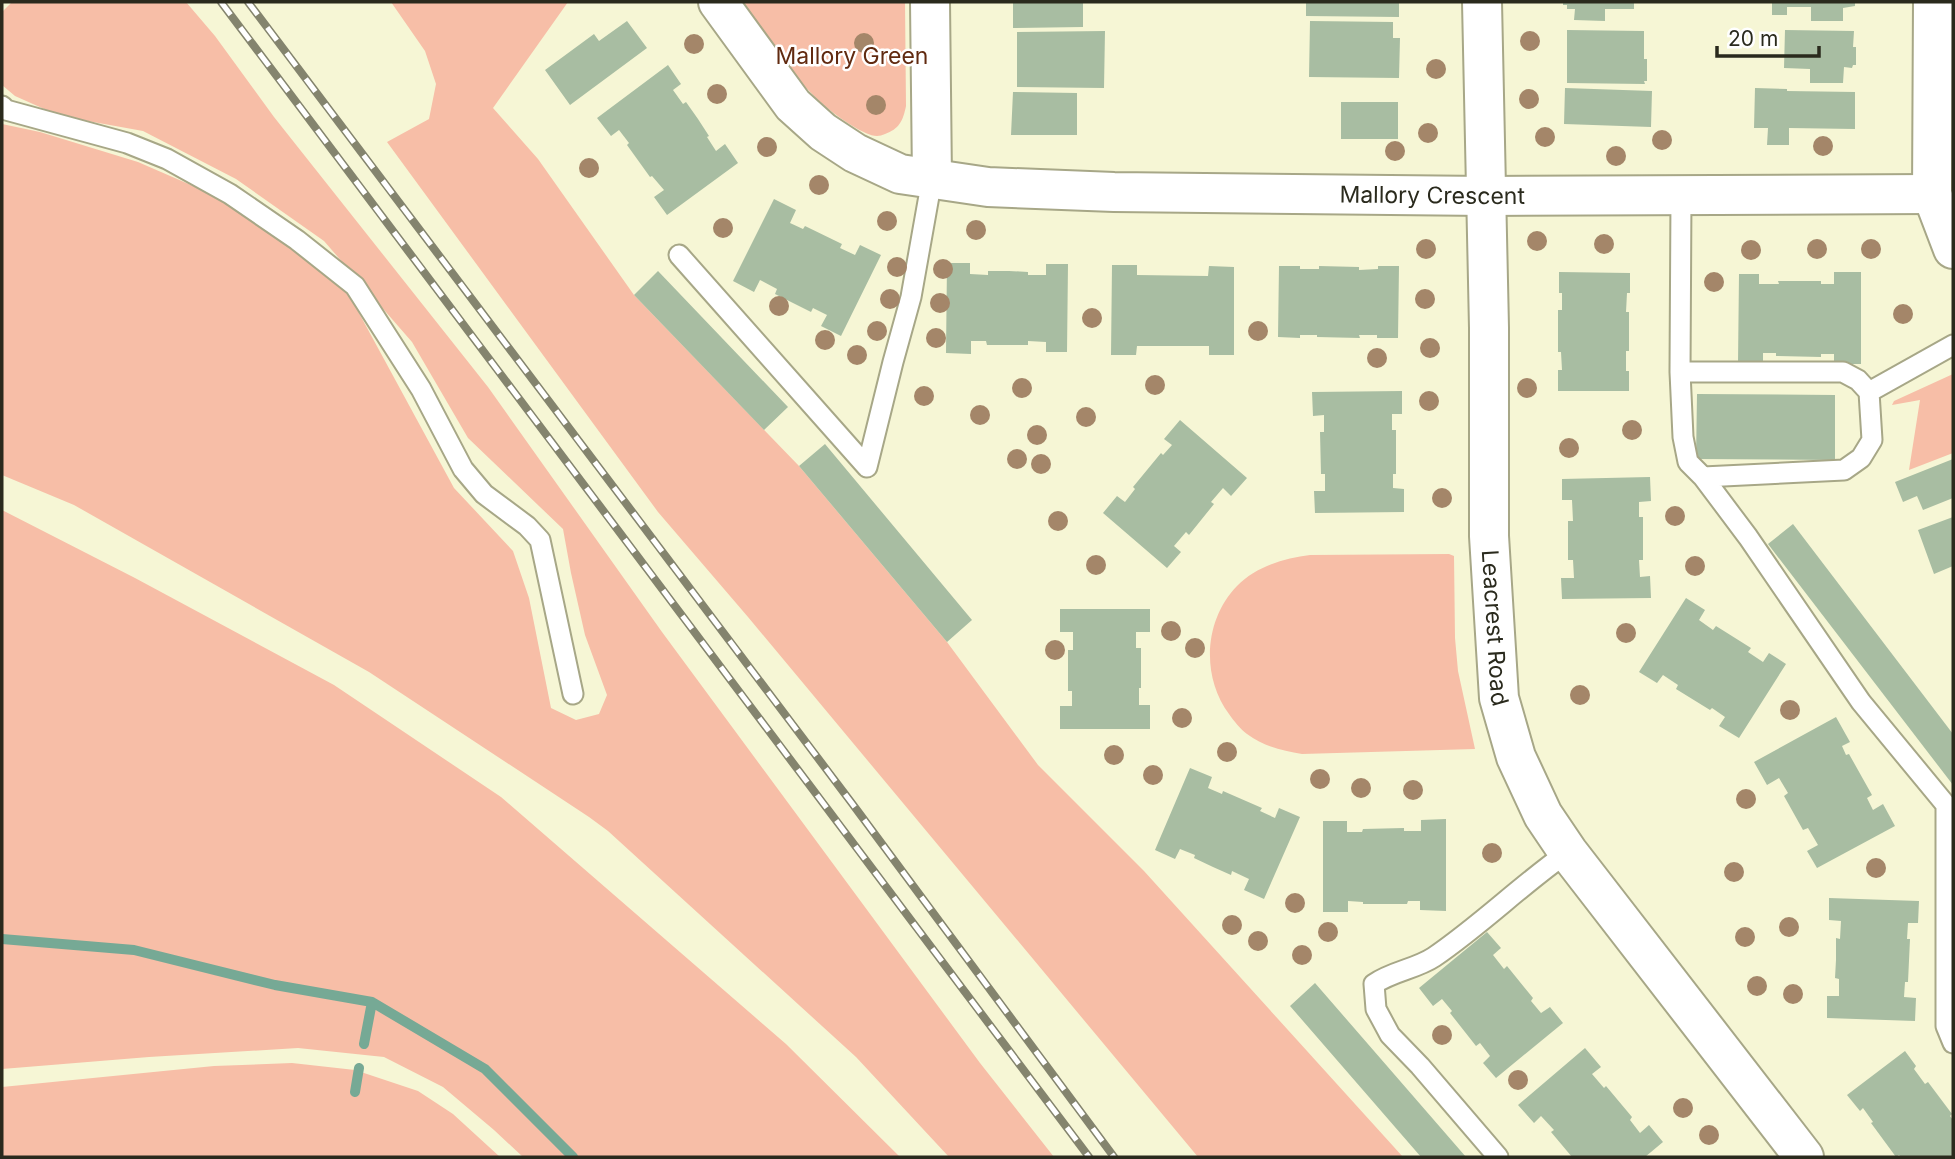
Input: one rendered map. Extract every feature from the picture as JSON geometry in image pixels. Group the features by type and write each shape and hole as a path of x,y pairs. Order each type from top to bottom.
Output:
{"street":[{"name":"Mallory Crescent","path":"718,2 793,105 823,132 855,153 900,174 988,187 1114,192 1486,196 1932,194"},
{"path":"930,2 932,179"},
{"name":"Leacrest Road","path":"1482,2 1489,328 1489,536 1499,698 1516,757 1543,814 1568,852 1804,1157"},
{"path":"1933,2 1932,194 1953,249"}],"lane":[{"path":"2,106 6,110 127,143 167,159 253,209 355,286 421,389 463,469 484,494 527,526 540,541 573,694"},
{"path":"679,255 867,467 892,362 911,297 932,179"},
{"path":"1681,196 1679,372 1683,437 1688,462 1703,477 1762,556 1861,702 1946,805 1946,1026 1953,1043"},
{"path":"1869,392 1953,345"},
{"path":"1679,372 1843,372 1858,380 1869,392 1871,439 1861,458 1844,470 1703,477"},
{"path":"1498,1157 1390,1035 1376,1009 1374,984 1386,975 1430,959 1568,852"}],"green space":[{"path":"12,2 186,2 488,387 662,632 980,1063 1054,1157 949,1157 856,1057 608,831 589,817 369,672 74,505 2,475 2,124 40,132 138,162 207,192 293,247 347,291 454,488 513,551 529,598 551,708 576,720 599,714 607,695 585,635 563,529 468,438 412,342 324,241 236,179 143,131 60,116 15,96 2,85 2,12"},
{"path":"391,2 568,2 493,108 538,159 634,295 799,466 947,642 1038,765 1144,871 1403,1157 1198,1157 658,512 387,142 429,119 436,84 425,51"},
{"name":"Mallory Green","path":"741,2 905,2 906,106 900,124 890,132 874,136 859,130 821,103 778,54"},
{"path":"1953,374 1953,453 1909,470 1920,400 1892,405 1894,401"},
{"path":"2,510 334,685 501,797 786,1044 900,1157 523,1157 443,1087 384,1057 298,1048 2,1069"},
{"path":"1310,555 1454,556 1458,671 1475,749 1302,754 1280,750 1260,742 1244,732 1233,719 1220,699 1214,683 1210,648 1218,615 1226,600 1244,579 1270,565"},
{"path":"292,1063 355,1070 418,1091 453,1114 500,1157 2,1157 2,1087 214,1066"}],"building":[{"path":"1013,2 1083,2 1083,27 1013,28"},
{"path":"1306,2 1399,2 1399,17 1306,16"},
{"path":"1563,2 1634,2 1634,9 1605,9 1605,21 1574,20 1575,9 1567,9"},
{"path":"1772,2 1855,2 1855,6 1843,8 1843,21 1811,21 1811,7 1787,7 1787,15 1772,15"},
{"path":"627,21 647,48 570,105 545,70 594,34 599,41"},
{"path":"1310,21 1393,22 1393,38 1400,38 1399,78 1309,77"},
{"path":"1567,30 1644,31 1647,81 1644,81 1645,84 1567,83"},
{"path":"1785,30 1854,31 1856,65 1852,68 1844,67 1843,83 1810,83 1810,69 1784,68"},
{"path":"1105,31 1104,88 1017,87 1017,32"},
{"path":"668,65 681,84 673,90 698,119 716,151 725,144 738,163 667,215 654,197 664,190 650,177 619,130 611,136 597,118"},
{"path":"1565,88 1652,91 1651,127 1564,124"},
{"path":"1755,88 1855,92 1855,129 1789,128 1789,145 1767,145 1768,128 1754,128"},
{"path":"1013,92 1077,93 1077,135 1011,135"},
{"path":"1341,102 1398,102 1398,139 1341,139"},
{"path":"774,199 796,210 790,223 803,229 805,226 842,244 840,248 855,255 860,245 881,255 841,336 821,326 827,315 813,308 811,312 775,294 777,289 760,280 754,292 733,281"},
{"path":"947,263 970,263 970,274 988,275 988,271 1009,271 1046,275 1046,264 1068,264 1067,352 1046,352 1046,342 987,345 986,341 971,341 971,354 946,353"},
{"path":"1112,265 1137,265 1137,275 1208,276 1209,266 1234,267 1234,355 1209,355 1209,346 1137,346 1136,355 1111,355"},
{"path":"1279,266 1300,266 1300,269 1319,269 1319,266 1359,267 1359,270 1399,266 1398,338 1377,338 1377,335 1359,335 1360,338 1317,335 1300,335 1300,338 1278,337"},
{"path":"658,271 788,407 764,430 634,295"},
{"path":"1559,272 1630,273 1626,312 1629,312 1626,371 1629,371 1629,391 1558,391 1558,370 1562,370 1561,352 1558,352 1558,310 1562,310"},
{"path":"1834,272 1861,272 1861,364 1834,364 1834,354 1821,354 1821,357 1776,356 1776,353 1763,353 1763,363 1738,363 1739,274 1759,274 1759,284 1821,281 1821,284 1834,284"},
{"path":"1402,391 1402,414 1392,414 1392,430 1396,430 1396,474 1393,474 1393,488 1404,489 1404,512 1315,513 1314,491 1325,491 1325,474 1321,474 1320,432 1324,432 1324,415 1313,416 1312,392"},
{"path":"1697,394 1835,395 1835,460 1696,459"},
{"path":"1180,420 1247,478 1231,496 1223,488 1189,535 1186,532 1174,546 1181,552 1167,568 1103,513 1117,496 1125,502 1135,489 1133,487 1161,453 1163,455 1172,445 1164,439"},
{"path":"825,444 972,620 947,642 799,466"},
{"path":"1953,459 1953,498 1923,510 1917,496 1903,502 1895,482"},
{"path":"1650,477 1651,501 1639,502 1639,517 1643,517 1643,560 1639,560 1640,577 1650,576 1651,598 1562,599 1561,578 1574,578 1573,560 1568,560 1568,521 1573,521 1572,500 1562,500 1562,479"},
{"path":"1953,517 1953,566 1934,574 1918,530"},
{"path":"1793,524 1953,734 1953,785 1768,544"},
{"path":"1686,598 1705,610 1699,620 1713,630 1716,626 1751,648 1748,652 1763,662 1769,653 1786,664 1739,738 1719,726 1725,717 1676,689 1678,685 1663,675 1657,683 1639,672"},
{"path":"1060,609 1150,609 1150,632 1136,632 1136,648 1141,648 1139,705 1150,705 1150,729 1060,729 1060,706 1072,706 1072,691 1068,691 1068,650 1073,650 1073,632 1060,632"},
{"path":"1836,717 1850,742 1842,746 1872,795 1867,798 1873,810 1883,804 1895,826 1817,868 1807,851 1818,845 1808,828 1803,830 1784,796 1788,793 1779,778 1767,785 1754,762"},
{"path":"1190,768 1212,777 1208,788 1222,794 1223,791 1262,808 1260,811 1275,818 1279,808 1300,817 1264,899 1244,890 1249,879 1232,871 1231,875 1180,849 1175,859 1155,850"},
{"path":"1446,819 1446,911 1420,910 1420,901 1408,901 1407,904 1363,904 1348,901 1348,912 1323,912 1323,821 1347,821 1347,832 1362,832 1363,829 1404,828 1404,831 1421,831 1421,820"},
{"path":"1829,898 1919,901 1918,923 1908,923 1908,982 1905,982 1904,997 1916,998 1915,1021 1827,1018 1827,996 1839,996 1839,979 1835,978 1836,938 1840,939 1841,921 1829,920"},
{"path":"1487,932 1501,948 1493,955 1504,969 1507,966 1533,998 1531,1001 1541,1013 1550,1007 1563,1023 1496,1078 1483,1063 1490,1056 1480,1043 1476,1046 1442,999 1433,1006 1419,988"},
{"path":"1315,983 1466,1157 1421,1157 1290,1006"},
{"path":"1585,1048 1601,1067 1592,1074 1632,1117 1630,1120 1640,1133 1649,1125 1663,1142 1645,1157 1572,1157 1541,1116 1534,1123 1518,1105"},
{"path":"1905,1051 1925,1084 1928,1082 1952,1114 1953,1157 1896,1157 1863,1108 1860,1111 1847,1095"}],"waterway":[{"path":"2,939 134,950 275,985 372,1002 485,1069 573,1157"},
{"path":"364,1044 372,1002"},
{"path":"355,1092 359,1068"}],"railway":[{"path":"221,2 1089,1157"},
{"path":"248,2 851,802 1114,1157"}]}
